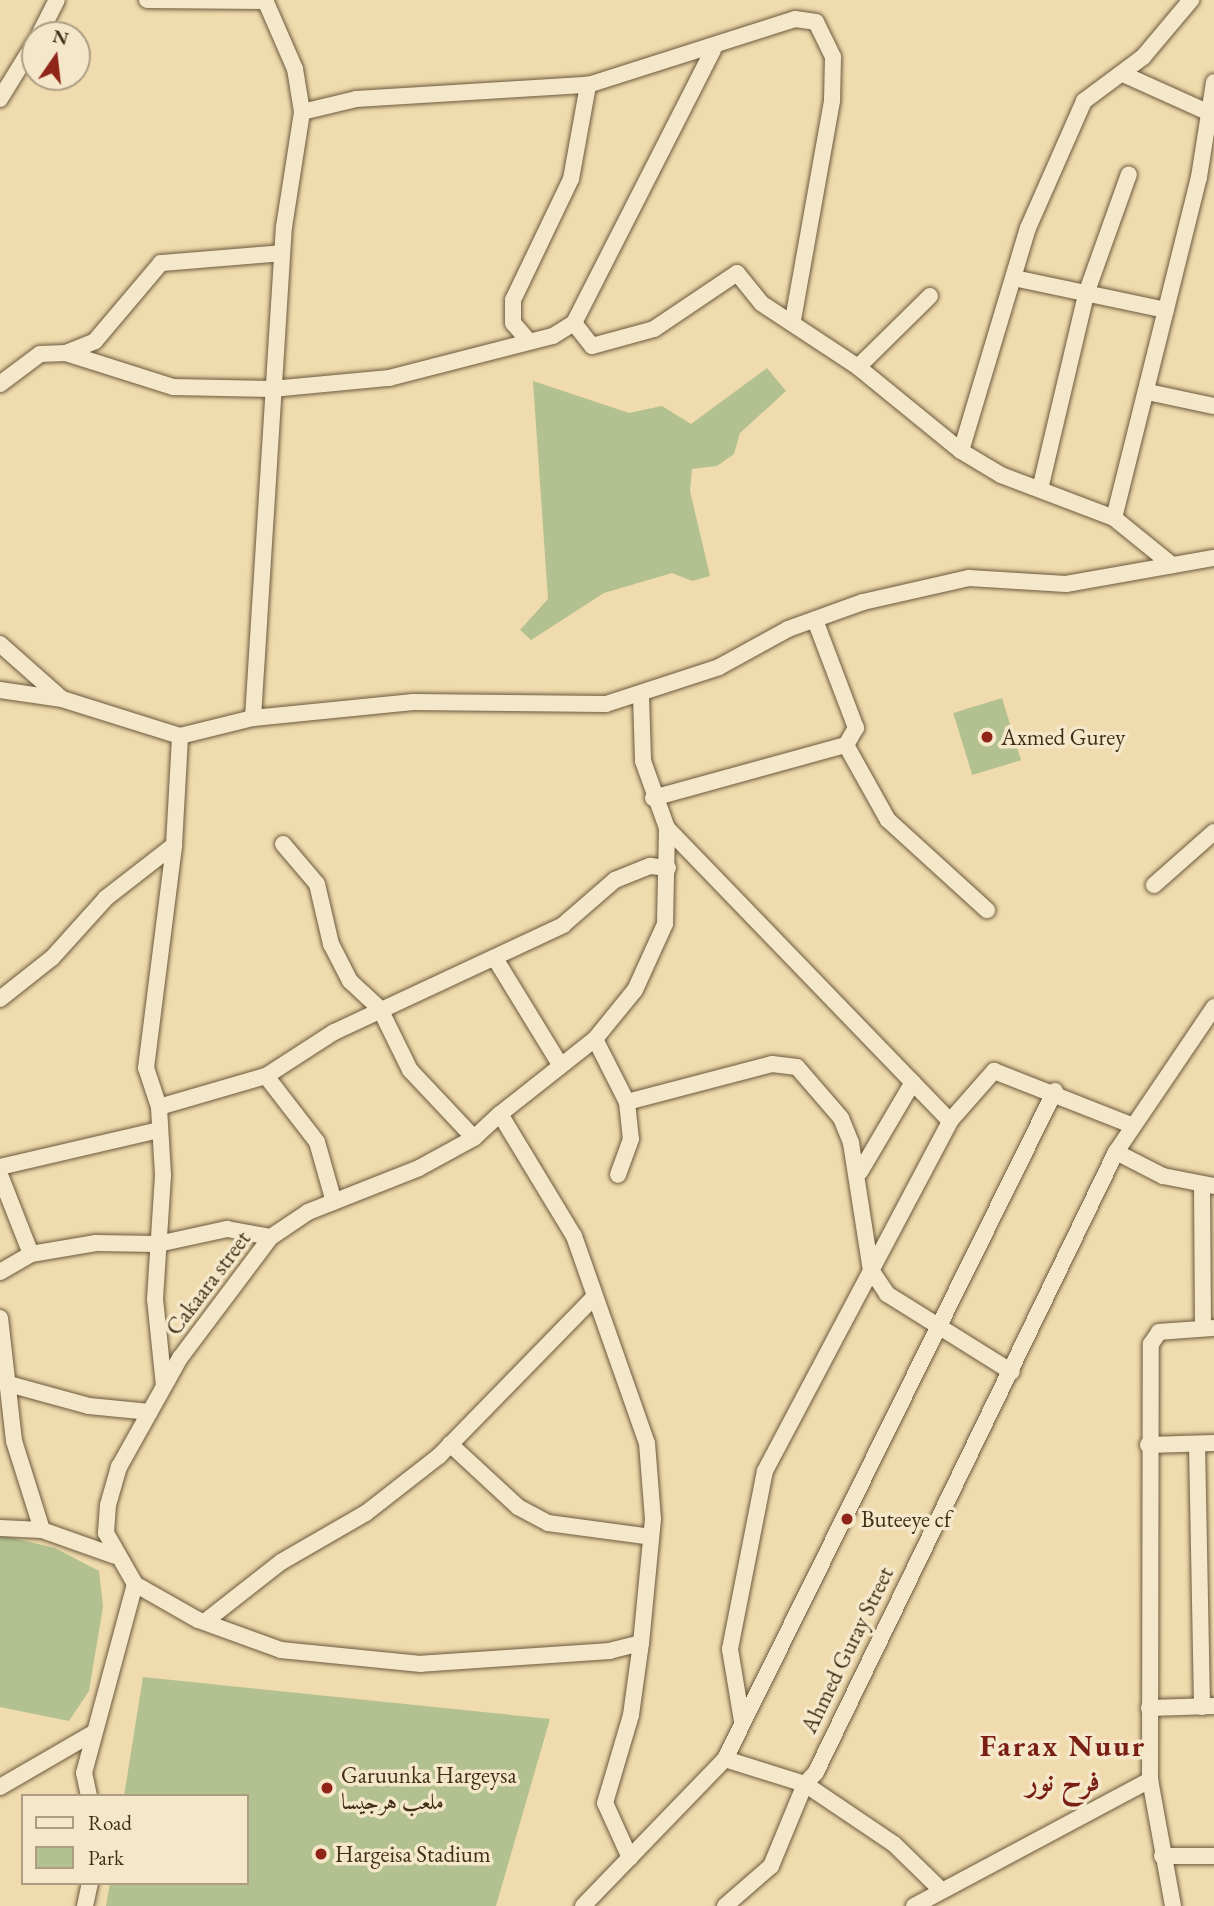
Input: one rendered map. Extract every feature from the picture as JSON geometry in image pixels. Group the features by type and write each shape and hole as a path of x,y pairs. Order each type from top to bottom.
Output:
{"street":[{"path":"46,21 57,0"},
{"path":"147,0 265,1 295,69 302,112 282,253 253,718"},
{"path":"961,451 1028,228 1084,102 1123,74 1191,0"},
{"path":"302,112 356,99 588,85 713,50 794,19 816,23 832,57 832,101 793,321"},
{"path":"0,384 40,354 66,353 173,387 272,389 389,378 527,339 553,336 574,323 713,50"},
{"path":"0,99 21,65"},
{"path":"1123,74 1205,111"},
{"path":"1114,518 1148,392 1199,177 1205,111 1214,82"},
{"path":"527,339 513,323 513,300 571,179 588,85"},
{"path":"1041,485 1086,294 1129,174"},
{"path":"66,353 95,341 161,263 282,253"},
{"path":"574,323 592,346 654,330 737,273 761,303 793,321 858,366 961,451 1001,475 1041,485 1114,518 1172,565"},
{"path":"1014,278 1166,310"},
{"path":"858,366 930,296"},
{"path":"1148,392 1214,406"},
{"path":"0,690 62,699 180,736 253,718 413,702 606,704 641,696 815,620 969,578 1066,584 1214,558"},
{"path":"653,798 846,745 856,729 815,620"},
{"path":"0,643 62,699"},
{"path":"641,696 643,761 653,798 667,828 950,1121"},
{"path":"164,1386 155,1299 159,1107 146,1068 148,1022 174,845 180,736"},
{"path":"846,745 888,820 987,910"},
{"name":"Cakaara street","path":"115,1556 106,1533 107,1505 119,1467 164,1386 271,1237 334,1202 419,1168 474,1138 500,1114 595,1039 635,990 665,924 667,828"},
{"path":"1154,885 1214,832"},
{"path":"283,844 317,884 331,944 350,981 380,1009 410,1070 474,1138"},
{"path":"0,999 52,958 106,898 174,845"},
{"path":"159,1107 266,1076 380,1009 496,960 563,925 615,880 650,866 668,868"},
{"path":"496,960 561,1066"},
{"name":"Ahmed Guray Street","path":"725,1906 771,1866 805,1784 1012,1372 1116,1152 1131,1125 1214,1007"},
{"path":"595,1039 626,1102 631,1139 618,1175"},
{"path":"626,1102 783,1062 815,1084 841,1118 860,1171 871,1270 887,1294 1012,1372"},
{"path":"742,1721 730,1649 765,1471 950,1121 994,1071 1055,1091 1131,1125"},
{"path":"266,1076 317,1142 334,1202"},
{"path":"860,1171 913,1082"},
{"path":"583,1906 725,1759 742,1721 776,1667 1055,1091"},
{"path":"500,1114 574,1236 593,1298 618,1352 647,1443 654,1481 641,1643 631,1715 605,1803 631,1858"},
{"path":"0,1167 159,1130"},
{"path":"1116,1152 1163,1176 1208,1186 1209,1328 1159,1332 1151,1345 1148,1445 1150,1780 1173,1906"},
{"path":"0,1174 32,1254"},
{"path":"0,1272 32,1254 96,1243 158,1244 227,1229 271,1237"},
{"path":"207,1620 281,1562 366,1513 450,1444 593,1298"},
{"path":"0,1318 3,1373 22,1474 42,1530"},
{"path":"3,1373 89,1405 150,1412"},
{"path":"450,1444 518,1507 548,1523 651,1537"},
{"path":"1148,1445 1206,1444 1208,1706 1149,1708"},
{"path":"0,1528 42,1530 115,1556 135,1584 207,1620 281,1650 421,1664 598,1653 641,1643"},
{"path":"89,1794 85,1773 93,1733 135,1584"},
{"path":"0,1787 93,1733"},
{"path":"725,1759 805,1784 894,1844 939,1888"},
{"path":"914,1906 939,1888 1150,1780"},
{"path":"1162,1856 1214,1856"},
{"path":"85,1906 90,1885"}],"green space":[{"path":"767,368 786,391 740,433 734,454 717,466 692,469 690,491 710,576 692,581 672,573 604,593 531,640 520,630 548,599 533,381 629,413 662,406 691,424"},
{"name":"Axmed Gurey","path":"1002,698 1021,760 972,775 953,713"},
{"path":"0,1535 55,1548 99,1571 103,1607 89,1691 69,1721 0,1707"},
{"name":"Garuunka Hargeysa ملعب هرجيسا","path":"143,1677 550,1719 496,1906 106,1906 110,1885 248,1885 248,1794 124,1794"}],"place":[{"name":"Axmed Gurey","path":"987,737"},
{"name":"Buteeye cf","path":"847,1519"},
{"name":"Garuunka Hargeysa ملعب هرجيسا","path":"327,1788"},
{"name":"Hargeisa Stadium","path":"321,1854"}],"district":[{"name":"Farax Nuur فرح نور","path":"1063,1763"}]}
